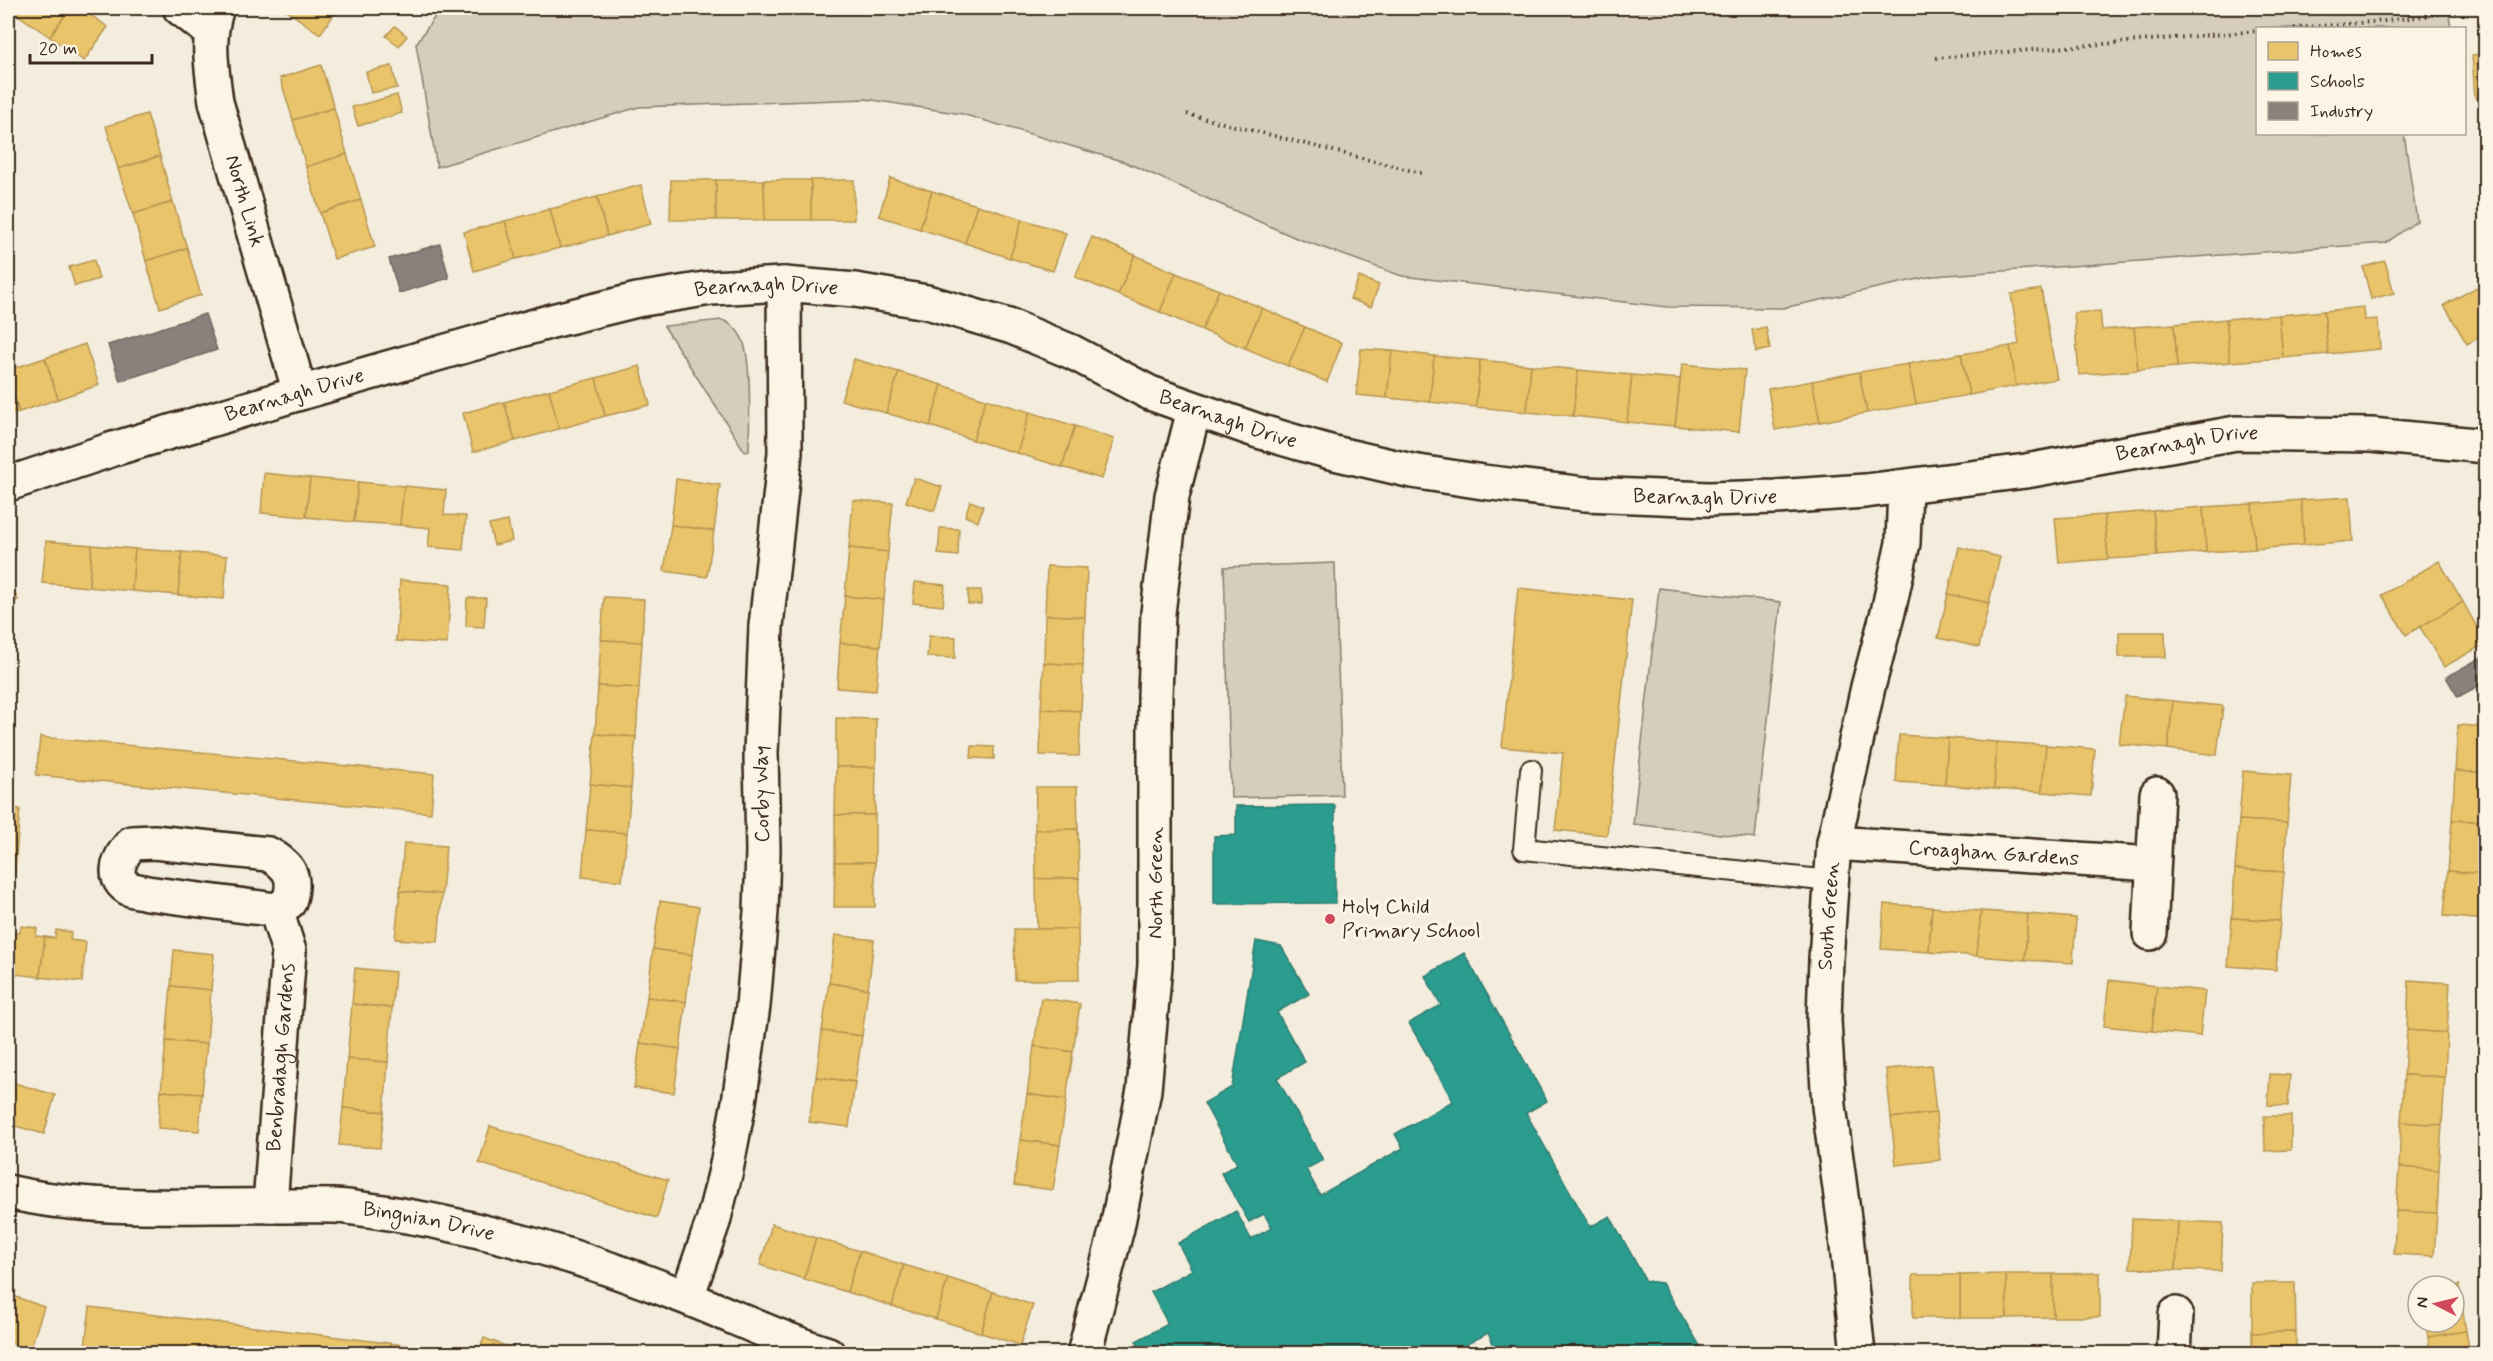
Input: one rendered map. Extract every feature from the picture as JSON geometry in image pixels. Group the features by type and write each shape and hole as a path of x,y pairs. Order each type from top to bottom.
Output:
{"street":[{"path":"180,8 214,20"},
{"name":"North Link","path":"214,20 210,61 223,134 300,393"},
{"name":"Bearnagh Drive","path":"8,484 110,450 300,393 552,321 637,300 711,288 784,284 855,290 927,302 1012,327 1072,352 1150,393 1194,410 1330,452 1412,471 1574,492 1709,499 1776,497 1905,487 2026,471 2236,433 2371,435 2486,446"},
{"name":"Corby Way","path":"687,1298 713,1222 726,1170 753,1006 763,871 761,753 765,649 785,453 784,284"},
{"name":"North Green","path":"1084,1353 1117,1228 1144,1090 1155,965 1155,695 1158,613 1172,496 1194,410"},
{"name":"South Green","path":"1858,1353 1845,1226 1829,1106 1825,1042 1826,959 1834,843 1868,687 1903,543 1905,487"},
{"path":"2150,933 2157,794"},
{"path":"154,842 268,854 283,862 291,875 294,888 289,902 276,910 147,893 129,888 120,880 118,865 120,855 132,843 154,842"},
{"name":"Croaghan Gardens","path":"1834,843 2153,864"},
{"name":"Benbradagh Gardens","path":"270,1205 289,951 276,910"},
{"name":"Bingnian Drive","path":"8,1192 40,1199 124,1204 346,1207 459,1227 575,1257 687,1298 801,1345 828,1353"},
{"path":"2174,1353 2176,1314"}],"lane":[{"path":"1531,770 1524,849 1831,881"}],"path":[{"path":"2307,27 2385,21 2486,8"},
{"path":"1935,58 2256,32"},
{"path":"1187,114 1425,174"}],"shaded area":[{"path":"441,8 2448,8 2451,27 2256,27 2256,135 2404,135 2417,221 2386,243 1933,276 1783,308 1667,307 1402,276 1296,238 1125,162 962,114 866,99 639,107 437,167 416,44"},
{"path":"722,320 738,332 747,357 749,451 745,452 664,326"},
{"path":"1335,563 1342,795 1231,798 1224,567"},
{"path":"1659,588 1781,602 1755,838 1633,824"}],"building: Homes":[{"path":"8,8 70,8 50,37"},
{"path":"70,8 80,8 108,27 84,61 50,37"},
{"path":"283,8 339,8 320,34"},
{"path":"395,26 407,36 399,46 386,36"},
{"path":"2486,54 2486,97 2475,98 2472,55"},
{"path":"321,65 334,108 293,120 280,78"},
{"path":"392,66 397,88 371,93 366,72"},
{"path":"397,95 402,113 358,126 352,107"},
{"path":"334,108 347,154 306,167 293,120"},
{"path":"147,114 160,156 118,169 106,126"},
{"path":"347,154 361,200 320,213 306,167"},
{"path":"160,156 173,202 133,214 118,169"},
{"path":"890,178 932,191 920,229 879,216"},
{"path":"671,180 716,180 716,220 670,220"},
{"path":"716,180 764,180 765,220 716,220"},
{"path":"764,180 811,180 811,220 765,220"},
{"path":"811,180 854,180 854,220 811,220"},
{"path":"641,185 651,224 607,236 597,197"},
{"path":"932,191 977,205 965,243 920,229"},
{"path":"597,197 607,236 560,248 550,209"},
{"path":"361,200 375,247 334,259 320,213"},
{"path":"173,202 187,248 146,261 133,214"},
{"path":"977,205 1022,219 1010,258 965,243"},
{"path":"550,209 560,248 516,259 505,221"},
{"path":"1022,219 1066,233 1053,271 1010,258"},
{"path":"505,221 516,259 474,271 464,232"},
{"path":"1092,237 1135,255 1118,295 1075,277"},
{"path":"187,248 201,295 160,308 146,261"},
{"path":"1135,255 1176,273 1160,312 1118,295"},
{"path":"94,260 99,279 75,286 69,267"},
{"path":"2385,261 2394,293 2371,299 2363,267"},
{"path":"1176,273 1219,290 1202,330 1160,312"},
{"path":"1359,277 1379,285 1371,307 1350,299"},
{"path":"2486,282 2486,334 2467,344 2444,305"},
{"path":"2041,289 2057,379 2016,386 2010,346 2019,344 2011,294"},
{"path":"1219,290 1262,308 1245,348 1202,330"},
{"path":"2364,307 2365,320 2378,319 2380,349 2328,354 2324,311"},
{"path":"1262,308 1305,327 1288,366 1245,348"},
{"path":"2100,311 2102,330 2134,327 2138,370 2079,375 2074,313"},
{"path":"2324,311 2328,354 2283,358 2279,315"},
{"path":"2279,315 2283,358 2230,362 2226,319"},
{"path":"2226,319 2230,362 2177,367 2174,324"},
{"path":"2174,324 2177,367 2138,370 2134,327"},
{"path":"1305,327 1342,343 1327,382 1288,366"},
{"path":"1766,327 1770,349 1756,352 1752,330"},
{"path":"85,344 99,385 58,399 45,358"},
{"path":"2010,346 2016,386 1969,395 1961,354"},
{"path":"1361,349 1392,351 1387,398 1356,395"},
{"path":"1392,351 1434,356 1430,402 1387,398"},
{"path":"1961,354 1969,395 1916,404 1908,364"},
{"path":"1434,356 1480,360 1476,407 1430,402"},
{"path":"45,358 58,399 19,412 8,370"},
{"path":"854,359 899,372 886,413 841,400"},
{"path":"1480,360 1531,365 1527,412 1476,407"},
{"path":"1682,364 1745,370 1739,432 1675,426"},
{"path":"1908,364 1916,404 1867,413 1859,372"},
{"path":"1531,365 1578,370 1573,416 1527,412"},
{"path":"640,366 650,405 605,416 596,378"},
{"path":"1578,370 1632,375 1627,422 1573,416"},
{"path":"899,372 942,385 930,426 886,413"},
{"path":"1859,372 1867,413 1820,422 1812,381"},
{"path":"1632,375 1680,379 1675,426 1627,422"},
{"path":"8,377 19,412 8,416"},
{"path":"596,378 605,416 559,429 549,390"},
{"path":"1812,381 1820,422 1775,430 1768,389"},
{"path":"942,385 986,399 973,440 930,426"},
{"path":"549,390 559,429 515,441 504,402"},
{"path":"986,399 1030,412 1017,453 973,440"},
{"path":"504,402 515,441 473,452 463,413"},
{"path":"1030,412 1075,426 1062,467 1017,453"},
{"path":"1075,426 1114,439 1102,479 1062,467"},
{"path":"264,473 310,478 306,517 261,513"},
{"path":"310,478 358,482 354,522 306,517"},
{"path":"914,478 942,487 934,511 906,502"},
{"path":"676,479 720,485 714,531 671,525"},
{"path":"358,482 404,486 400,525 354,522"},
{"path":"404,486 446,490 444,515 466,516 463,550 428,547 430,528 400,525"},
{"path":"2350,497 2353,541 2304,545 2301,500"},
{"path":"853,500 893,503 888,552 849,548"},
{"path":"2301,500 2304,545 2255,549 2252,504"},
{"path":"970,501 983,506 978,522 965,516"},
{"path":"2252,504 2255,549 2206,552 2203,507"},
{"path":"2203,507 2206,552 2157,556 2153,511"},
{"path":"2153,511 2157,556 2108,559 2104,515"},
{"path":"2104,515 2108,559 2059,563 2055,518"},
{"path":"508,521 512,541 494,545 489,525"},
{"path":"671,525 714,531 707,577 664,571"},
{"path":"940,528 959,529 958,556 938,554"},
{"path":"46,541 92,545 89,587 42,583"},
{"path":"92,545 135,549 132,591 89,587"},
{"path":"1959,547 2000,557 1989,603 1948,594"},
{"path":"849,548 888,552 884,600 845,596"},
{"path":"135,549 182,552 178,595 132,591"},
{"path":"182,552 227,556 224,599 178,595"},
{"path":"2439,561 2463,602 2406,635 2382,595"},
{"path":"1047,566 1087,568 1085,617 1045,615"},
{"path":"8,580 18,600 8,606"},
{"path":"400,580 451,584 447,644 396,641"},
{"path":"915,582 945,585 943,606 913,603"},
{"path":"1518,588 1632,600 1607,835 1555,830 1563,753 1502,747"},
{"path":"968,590 981,590 981,604 968,604"},
{"path":"1948,594 1989,603 1979,647 1938,638"},
{"path":"845,596 884,600 880,646 840,643"},
{"path":"604,597 644,599 642,642 601,640"},
{"path":"467,598 486,598 484,627 466,626"},
{"path":"2463,602 2486,643 2444,667 2420,627"},
{"path":"1045,615 1085,617 1083,665 1044,663"},
{"path":"2119,632 2165,632 2166,657 2119,657"},
{"path":"929,636 956,637 955,658 927,657"},
{"path":"601,640 642,642 639,688 598,686"},
{"path":"840,643 880,646 876,691 837,688"},
{"path":"1044,663 1083,665 1081,711 1041,709"},
{"path":"598,686 639,688 636,737 595,734"},
{"path":"2125,696 2173,701 2168,749 2119,744"},
{"path":"2173,701 2223,706 2217,755 2168,749"},
{"path":"1041,709 1081,711 1079,756 1040,755"},
{"path":"836,718 876,719 876,767 836,767"},
{"path":"2458,725 2486,727 2486,773 2455,771"},
{"path":"595,734 636,737 631,788 590,784"},
{"path":"1899,735 1948,738 1945,785 1896,782"},
{"path":"40,737 434,774 431,813 36,775"},
{"path":"1948,738 1997,742 1994,789 1945,785"},
{"path":"1997,742 2046,745 2042,792 1994,789"},
{"path":"2046,745 2095,749 2091,796 2042,792"},
{"path":"972,746 994,747 994,759 971,758"},
{"path":"836,767 876,767 875,815 835,815"},
{"path":"2243,771 2291,775 2287,823 2239,820"},
{"path":"2455,771 2486,773 2486,822 2452,820"},
{"path":"590,784 631,788 627,833 586,830"},
{"path":"1036,787 1077,787 1078,829 1035,830"},
{"path":"8,808 20,809 16,857 8,856"},
{"path":"835,815 875,815 875,862 835,862"},
{"path":"2239,820 2287,823 2284,872 2235,869"},
{"path":"2452,820 2486,822 2486,874 2448,871"},
{"path":"1078,829 1079,878 1036,879 1035,830"},
{"path":"586,830 627,833 622,881 582,877"},
{"path":"404,843 446,846 442,894 400,891"},
{"path":"8,856 16,857 12,905 8,905"},
{"path":"835,862 875,862 875,907 834,907"},
{"path":"2235,869 2284,872 2280,921 2232,918"},
{"path":"2448,871 2486,874 2484,920 2444,916"},
{"path":"1079,878 1078,929 1037,929 1036,879"},
{"path":"400,891 442,894 438,942 395,939"},
{"path":"660,901 699,907 692,955 653,949"},
{"path":"1884,904 1932,907 1929,952 1881,949"},
{"path":"1932,907 1981,911 1977,956 1929,952"},
{"path":"1981,911 2028,914 2025,960 1977,956"},
{"path":"2028,914 2076,918 2073,963 2025,960"},
{"path":"2232,918 2280,921 2276,970 2228,966"},
{"path":"21,926 37,928 36,936 45,937 40,977 8,973 8,932 20,933"},
{"path":"1014,929 1078,929 1079,980 1015,980"},
{"path":"56,930 71,932 70,940 86,942 82,982 40,977 45,937 55,938"},
{"path":"835,935 874,940 868,989 829,983"},
{"path":"653,949 692,955 686,1002 647,997"},
{"path":"174,950 214,954 211,990 171,986"},
{"path":"355,968 395,972 392,1008 352,1004"},
{"path":"2109,980 2157,986 2152,1031 2104,1026"},
{"path":"2409,980 2450,983 2447,1033 2407,1030"},
{"path":"829,983 868,989 862,1036 822,1031"},
{"path":"171,986 211,990 207,1044 166,1041"},
{"path":"2157,986 2205,991 2200,1036 2152,1031"},
{"path":"647,997 686,1002 680,1049 640,1043"},
{"path":"1041,998 1080,1004 1073,1052 1034,1046"},
{"path":"352,1004 392,1008 388,1062 347,1059"},
{"path":"2407,1030 2447,1033 2445,1077 2404,1075"},
{"path":"822,1031 862,1036 855,1082 816,1077"},
{"path":"166,1041 207,1044 202,1094 161,1091"},
{"path":"640,1043 680,1049 674,1093 634,1088"},
{"path":"1034,1046 1073,1052 1066,1100 1027,1094"},
{"path":"347,1059 388,1062 384,1112 343,1108"},
{"path":"1931,1065 1936,1113 1891,1118 1886,1069"},
{"path":"2270,1074 2290,1075 2288,1106 2268,1105"},
{"path":"2404,1075 2445,1077 2442,1125 2401,1122"},
{"path":"816,1077 855,1082 849,1127 809,1122"},
{"path":"8,1081 55,1095 44,1134 8,1124"},
{"path":"161,1091 202,1094 199,1131 158,1128"},
{"path":"1027,1094 1066,1100 1060,1145 1020,1140"},
{"path":"343,1108 384,1112 380,1148 339,1145"},
{"path":"1936,1113 1940,1160 1896,1165 1891,1118"},
{"path":"2264,1116 2291,1116 2291,1150 2265,1151"},
{"path":"2401,1122 2442,1125 2439,1170 2399,1167"},
{"path":"490,1126 668,1180 657,1218 479,1163"},
{"path":"1020,1140 1060,1145 1053,1190 1014,1185"},
{"path":"2399,1167 2439,1170 2437,1213 2396,1211"},
{"path":"2396,1211 2437,1213 2434,1256 2394,1254"},
{"path":"2132,1219 2178,1221 2176,1270 2130,1268"},
{"path":"2178,1221 2223,1223 2221,1271 2176,1270"},
{"path":"772,1224 816,1238 804,1279 760,1265"},
{"path":"816,1238 860,1251 847,1292 804,1279"},
{"path":"860,1251 904,1265 892,1306 847,1292"},
{"path":"904,1265 948,1278 936,1319 892,1306"},
{"path":"2100,1273 2100,1317 2053,1317 2053,1274"},
{"path":"2006,1274 2053,1274 2053,1317 2007,1318"},
{"path":"2006,1274 2007,1318 1960,1318 1960,1275"},
{"path":"1913,1275 1960,1275 1960,1318 1913,1318"},
{"path":"948,1278 993,1292 981,1333 936,1319"},
{"path":"2252,1283 2295,1283 2296,1332 2252,1333"},
{"path":"993,1292 1033,1305 1020,1345 981,1333"},
{"path":"8,1294 44,1307 30,1350 8,1342"},
{"path":"90,1307 454,1351 453,1354 84,1354"},
{"path":"2466,1331 2470,1354 2430,1354 2428,1337 2466,1334"},
{"path":"2296,1332 2296,1354 2252,1354 2252,1333"},
{"path":"2427,1334 2447,1334 2428,1337"},
{"path":"484,1338 528,1354 478,1354"}],"building: Schools":[{"path":"1335,805 1335,903 1214,904 1214,836 1236,835 1236,806"},
{"path":"1256,941 1281,946 1309,994 1277,1012 1305,1062 1277,1078 1323,1160 1306,1169 1320,1195 1403,1148 1395,1134 1453,1101 1409,1023 1441,1005 1425,976 1464,953 1547,1101 1526,1113 1590,1227 1610,1216 1646,1281 1662,1283 1705,1354 1578,1354 1574,1344 1557,1354 1498,1354 1488,1333 1467,1344 1472,1354 1143,1354 1136,1341 1168,1324 1151,1292 1192,1270 1178,1243 1236,1211 1251,1239 1272,1228 1264,1214 1249,1222 1221,1173 1237,1164 1204,1103 1232,1087"}],"building: Industry":[{"path":"440,244 449,278 399,293 389,259"},
{"path":"205,314 217,350 120,381 108,345"},
{"path":"2480,658 2486,669 2486,682 2458,697 2446,677"}],"place":[{"name":"Holy Child Primary School","path":"1330,919"}]}
